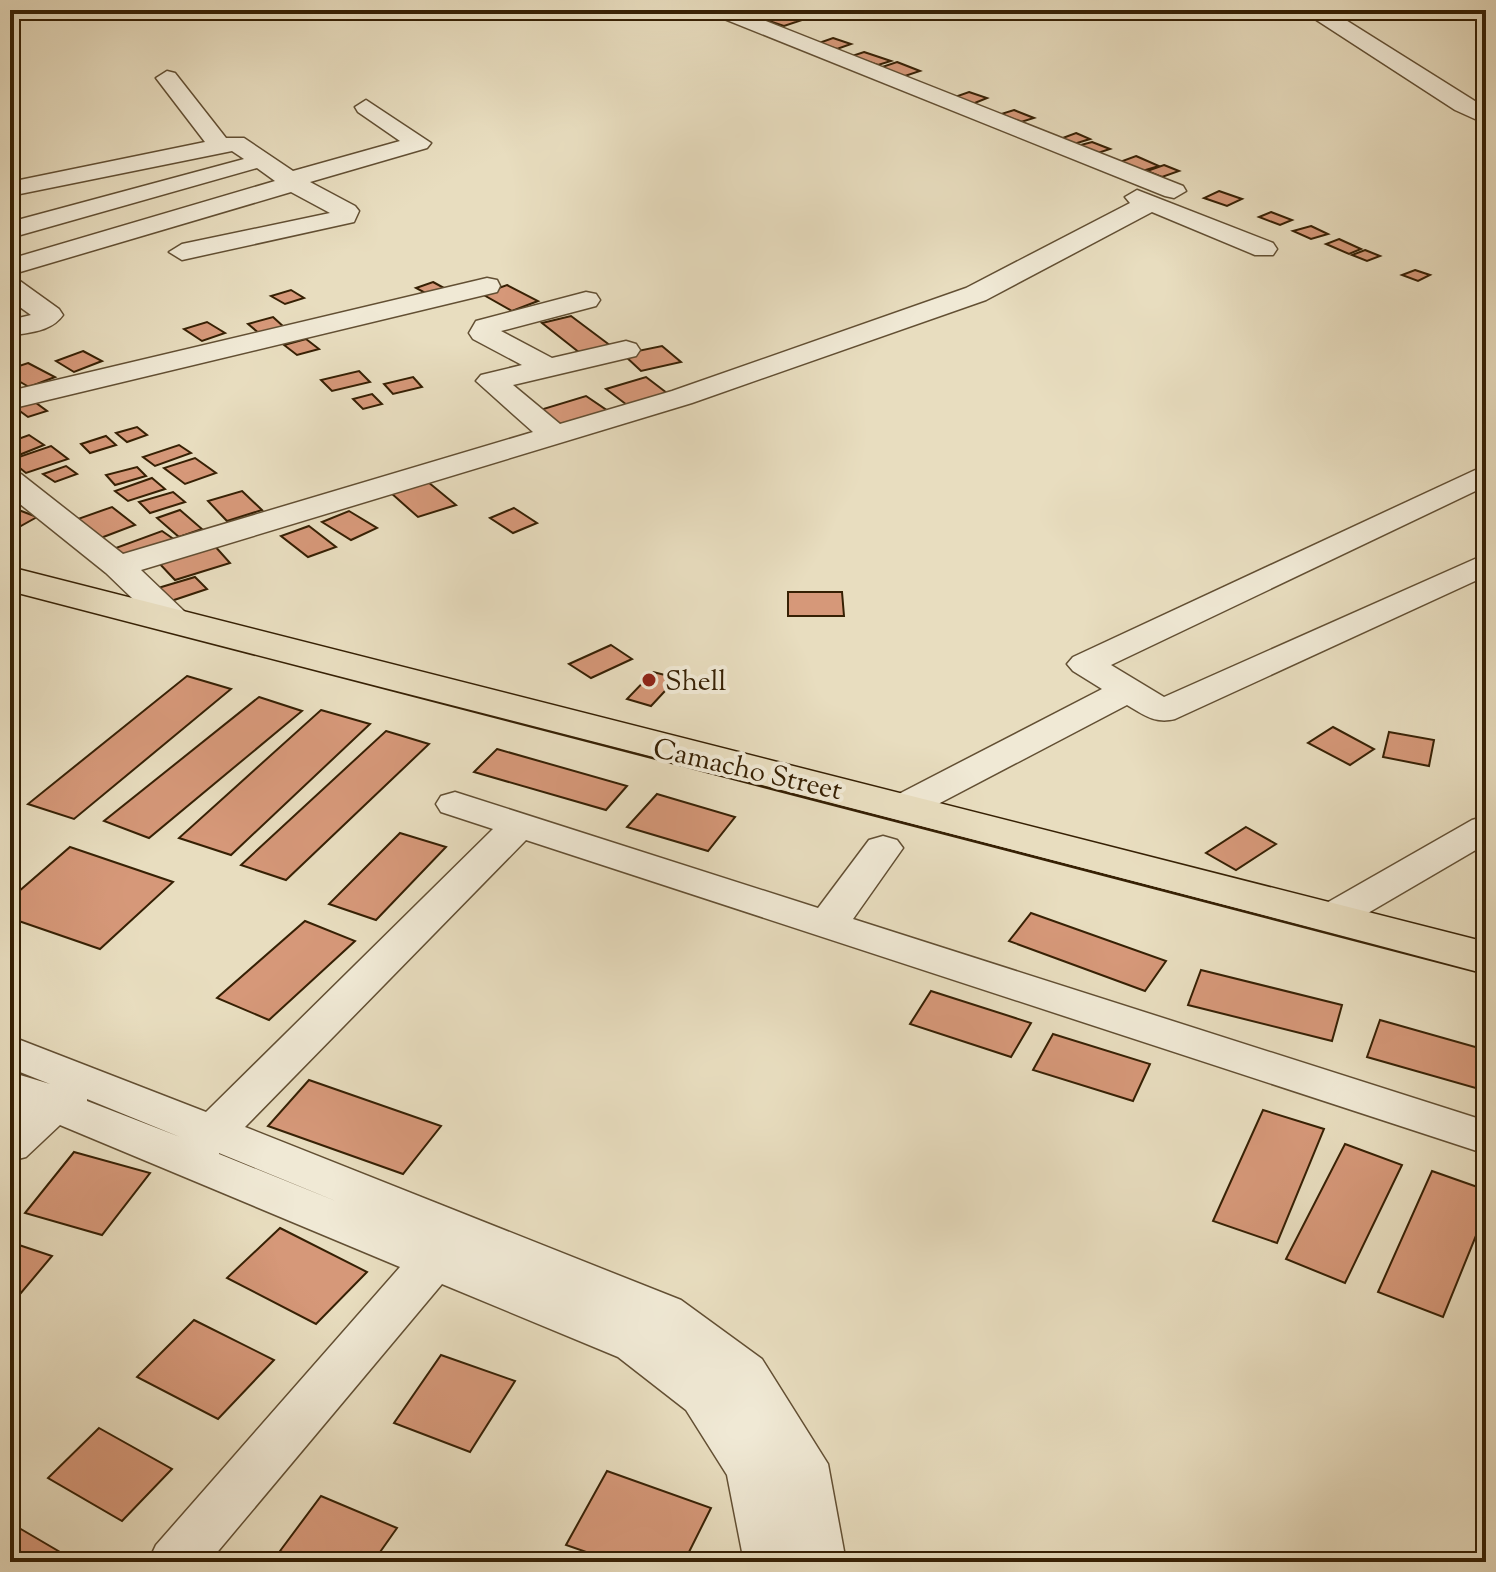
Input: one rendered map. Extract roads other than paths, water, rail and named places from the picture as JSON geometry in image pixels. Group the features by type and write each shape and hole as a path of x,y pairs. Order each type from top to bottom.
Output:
{"main road":[{"name":"Camacho Street","path":"10,579 621,737 905,806 1486,958"}],"street":[{"path":"10,12 25,10"},
{"path":"719,10 1155,190 1264,249"},
{"path":"1311,10 1334,21 1459,103 1486,117"},
{"path":"167,78 221,147"},
{"path":"10,267 136,232 419,143 366,107"},
{"path":"924,110 1115,188 1155,190"},
{"path":"10,189 236,143 292,182 346,211 345,217 182,252"},
{"path":"10,230 260,162"},
{"path":"118,566 682,397 976,294 1155,190"},
{"path":"136,232 210,268"},
{"path":"10,400 487,286"},
{"path":"10,287 49,315 43,321 10,328"},
{"path":"549,368 483,333 486,327 586,300"},
{"path":"555,435 491,381 626,350"},
{"path":"1486,474 1085,664 1162,711 1486,564"},
{"path":"10,481 118,566 173,619"},
{"path":"905,806 1126,691"},
{"path":"455,804 1486,1138"},
{"path":"199,1146 519,825"},
{"path":"1330,918 1486,828"},
{"path":"827,925 883,848"},
{"path":"10,1051 68,1093 446,1246 663,1314 744,1373 801,1464 818,1562"},
{"path":"10,1087 68,1093"},
{"path":"10,1145 68,1093"},
{"path":"176,1562 446,1246"},
{"path":"446,1246 636,1343 704,1395 753,1470 772,1562"}],"place":[{"name":"Shell","path":"649,680"}]}
